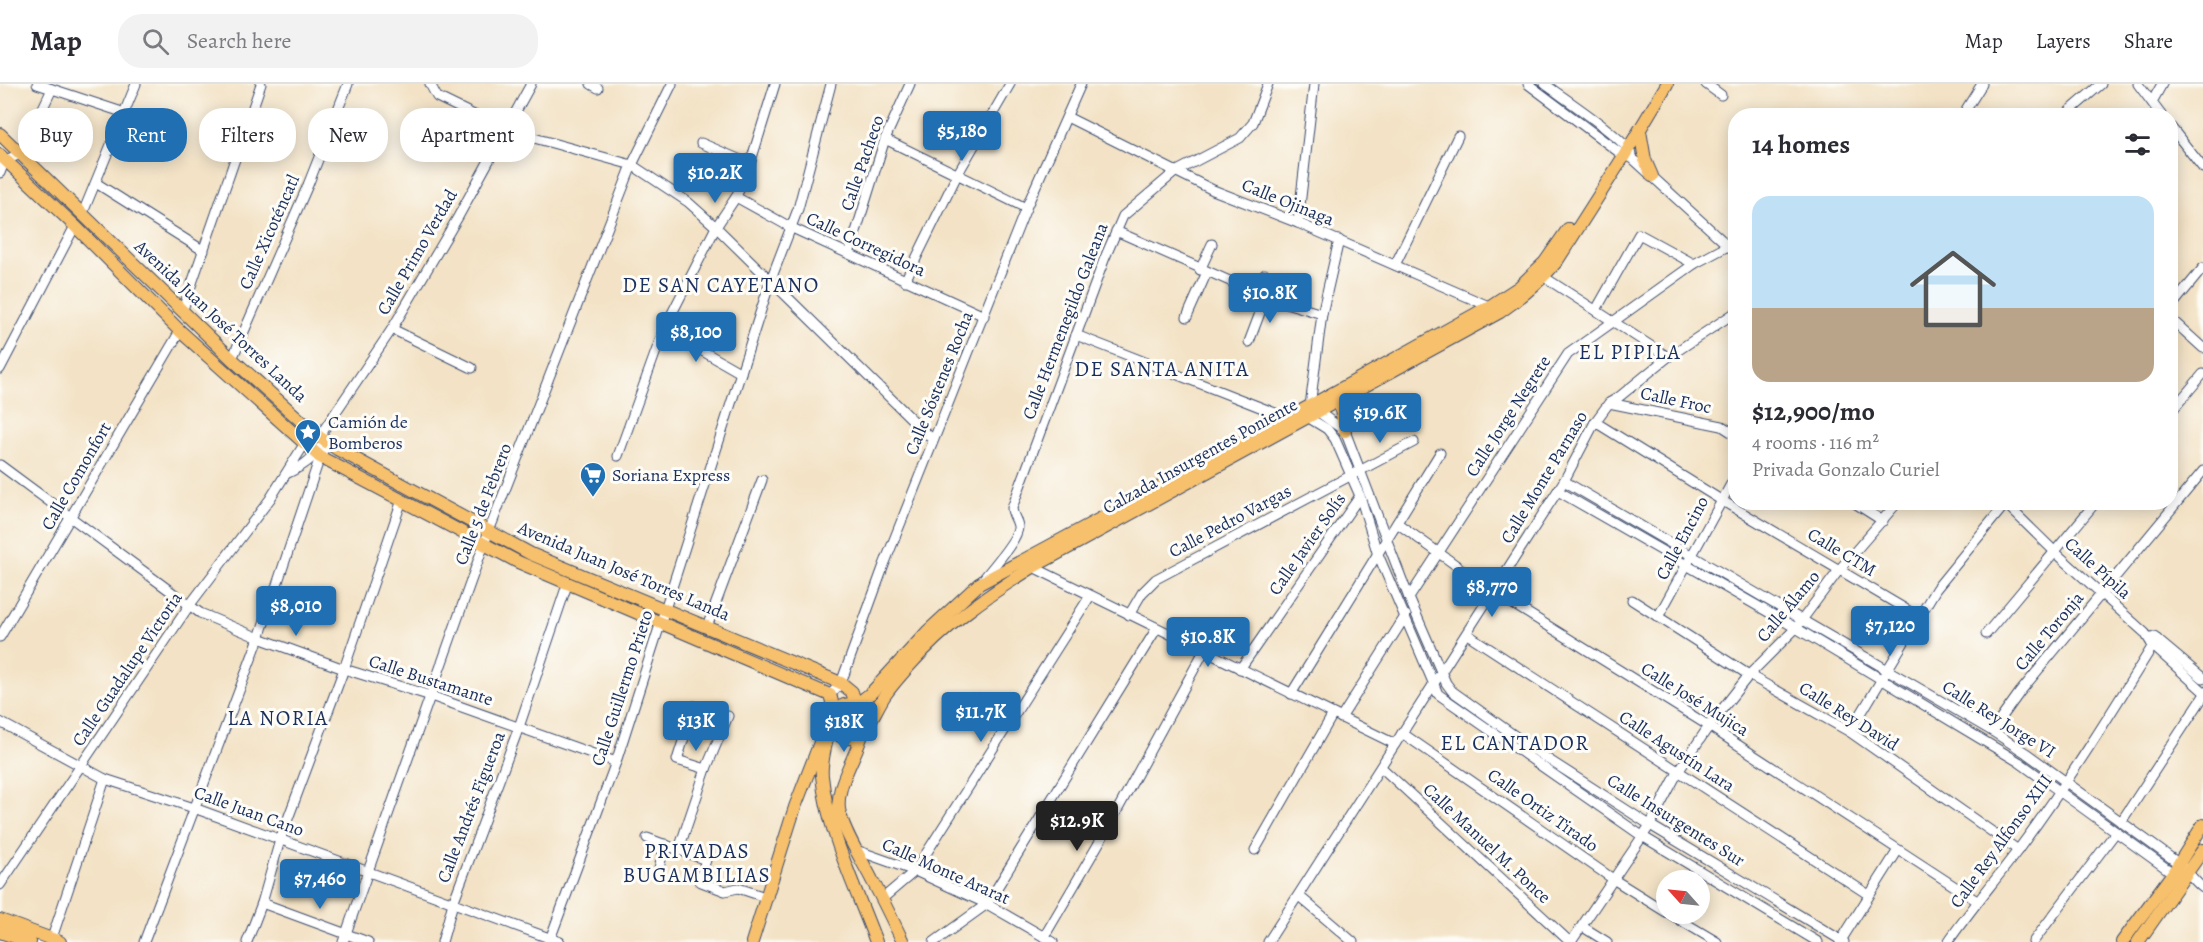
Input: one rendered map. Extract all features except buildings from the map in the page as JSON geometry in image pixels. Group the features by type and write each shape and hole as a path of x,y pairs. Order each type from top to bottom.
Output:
{"main road":[{"name":"Calzada Insurgentes Poniente","path":"856,705 937,629 979,584 1288,418 1339,400 1495,309 1545,262 1575,225 1640,131 1658,84"},
{"name":"Calzada Insurgentes Poniente","path":"1625,152 1650,105 1667,84"},
{"path":"1640,131 1643,151 1652,176"},
{"name":"Avenida Juan José Torres Landa","path":"0,134 18,151"},
{"name":"Avenida Juan José Torres Landa","path":"3,157 180,331 318,455 518,562 830,695"},
{"name":"Avenida Juan José Torres Landa","path":"29,162 232,359 322,437 531,554 841,683"},
{"name":"Calzada Insurgentes Poniente","path":"903,942 856,850 839,808 840,792 859,747 863,729 887,692 937,629 1033,567 1495,309 1525,295 1557,261 1575,225"},
{"path":"1339,400 1345,431"},
{"path":"830,721 834,732 841,737 850,738 858,735 863,729 864,715 856,705 852,692 841,683"},
{"path":"830,695 833,707 821,764 825,798 830,819 876,942"},
{"path":"752,942 809,767 834,710 848,703 856,705"},
{"path":"2138,942 2183,874 2203,825"},
{"path":"2122,942 2203,850"},
{"path":"0,920 56,940"},
{"path":"1,933 30,942"}],"street":[{"path":"37,84 110,108"},
{"path":"127,108 136,84"},
{"path":"183,312 261,84"},
{"name":"Calle Xicoténcatl","path":"232,359 308,185 348,84"},
{"path":"430,84 438,97 460,108"},
{"name":"Calle Primo Verdad","path":"517,108 531,84"},
{"name":"Calle 5 de Febrero","path":"344,938 484,544 632,165 672,84"},
{"path":"618,456 664,329 716,227 736,197 750,164 776,84"},
{"name":"Calle Guillermo Prieto","path":"553,941 616,762 770,282 798,209 831,84"},
{"name":"Calle Pacheco","path":"849,254 885,139 910,84"},
{"path":"905,281 957,175 1010,84"},
{"name":"Calle Sóstenes Rocha","path":"830,695 841,683 933,440 1026,208 1081,84"},
{"name":"Calle Hermenegildo Galeana","path":"979,584 1017,535 1018,524 1012,514 1012,508 1076,335 1116,231 1124,216 1175,172 1240,138 1253,123 1268,84"},
{"path":"1298,223 1314,84"},
{"path":"1528,84 1625,152"},
{"path":"1545,84 1625,152 1728,246"},
{"path":"1706,84 1721,95"},
{"path":"1967,108 1982,84"},
{"path":"2074,108 2102,84"},
{"path":"2138,84 2156,108"},
{"path":"2152,102 2162,84"},
{"path":"43,108 52,89"},
{"name":"Calle Ojinaga","path":"1067,117 1213,190 1339,240 1495,309"},
{"path":"1395,266 1458,136"},
{"path":"2178,136 2203,168"},
{"path":"535,138 632,165 688,202 933,440"},
{"path":"885,139 1026,208"},
{"path":"701,143 750,164"},
{"path":"0,173 3,157 18,154"},
{"path":"82,215 105,161"},
{"name":"Calle Primo Verdad","path":"322,437 392,329 488,162"},
{"path":"96,183 204,251"},
{"name":"Calle Corregidora","path":"736,197 790,227 984,316"},
{"path":"0,369 75,226"},
{"path":"1116,231 1262,295 1322,314"},
{"path":"1596,310 1639,234 1694,264"},
{"path":"1309,412 1322,314 1339,240"},
{"path":"1187,317 1212,244"},
{"name":"Calle Jorge Negrete","path":"1409,598 1568,354 1694,264 1728,246"},
{"path":"2178,298 2203,268"},
{"path":"1249,342 1262,295 1265,274"},
{"path":"1544,277 1668,357"},
{"name":"Calle Monte Parnaso","path":"1268,942 1558,491 1595,422 1609,403 1668,357 1728,317"},
{"path":"2178,325 2203,348"},
{"path":"392,329 472,368"},
{"path":"664,329 741,373"},
{"name":"Calle Comonfort","path":"0,637 180,331"},
{"path":"1076,335 1288,418"},
{"path":"2178,404 2203,374"},
{"name":"Calle Froc","path":"1609,403 1722,426 1728,430"},
{"path":"1309,412 1345,431 1360,496 1377,552 1438,694 1642,836 1818,942"},
{"path":"1309,412 1335,439 1355,473"},
{"name":"Calle CTM","path":"1595,422 1728,504"},
{"name":"Calle Guadalupe Victoria","path":"0,885 189,606 286,475 305,443 322,437"},
{"name":"Calle Guadalupe Victoria","path":"286,475 318,455 322,437"},
{"name":"Calle Pedro Vargas","path":"1130,615 1142,593 1156,579 1414,442"},
{"path":"1291,694 1440,453"},
{"path":"144,942 259,638 318,455"},
{"name":"Calle Bustamante","path":"0,465 200,613 259,638 344,669 431,696 616,762"},
{"name":"Calle Toronja","path":"2178,501 2203,471"},
{"name":"Calle Insurgentes Sur","path":"1355,473 1386,538 1409,598 1452,692 1546,758 1650,825 1842,941"},
{"path":"706,627 762,480"},
{"name":"Calle Rey Jorge VI","path":"1564,481 1796,628 1992,731 2121,822 2183,874"},
{"name":"Calle Encino","path":"1658,617 1728,488"},
{"name":"Calle Rey Jorge VI","path":"1558,491 1802,619 1884,676 2019,762 2116,832 2183,874"},
{"name":"Calle Javier Solís","path":"1240,669 1360,496"},
{"path":"247,942 262,903 280,840 344,669 402,500"},
{"name":"Calle CTM","path":"1738,510 1919,617"},
{"path":"1866,510 1883,520"},
{"name":"Calle Álamo","path":"1571,942 1650,825 1678,772 1708,726 1749,675 1796,628 1839,570 1891,510"},
{"path":"1850,732 1936,589 2000,510"},
{"name":"Calle Pípila","path":"2013,510 2055,552 2102,592 2155,643"},
{"path":"1986,634 2089,510"},
{"name":"Calle Toronja","path":"1992,731 2020,692 2170,510"},
{"name":"Calle José Mujica","path":"1397,523 1492,591 1708,726 1977,901"},
{"path":"1033,567 1395,744"},
{"name":"Calle Andrés Figueroa","path":"442,942 453,903 519,728 568,582"},
{"path":"882,898 915,871 1090,596"},
{"name":"Calle Rey David","path":"1632,600 1749,675 1850,732 2018,850"},
{"path":"1255,850 1337,716 1406,615"},
{"path":"934,942 987,904 1157,628"},
{"name":"Calle Agustín Lara","path":"1467,634 1869,895"},
{"path":"2155,643 2203,678"},
{"path":"2155,643 2203,691"},
{"name":"Calle Rey Alfonso XIII","path":"1948,942 2018,850 2155,643"},
{"path":"1044,937 1106,831 1204,651"},
{"path":"2121,822 2203,697"},
{"path":"694,706 677,760 706,769"},
{"path":"679,849 706,769 728,716"},
{"name":"Calle Juan Cano","path":"0,722 105,779 194,808 553,941"},
{"name":"Calle Ortiz Tirado","path":"1402,734 1613,879 1656,906"},
{"name":"Calle Manuel M. Ponce","path":"1381,767 1571,942"},
{"path":"56,940 105,779"},
{"path":"2033,942 2116,832"},
{"path":"647,838 706,860 699,881 726,891 738,888 768,898"},
{"path":"660,868 665,844"},
{"name":"Calle Monte Ararat","path":"856,850 915,871 987,904 1053,942"},
{"path":"1842,941 1898,850"},
{"path":"2183,874 2203,888"},
{"path":"1299,896 1353,942"},
{"path":"262,903 344,938 368,942"},
{"name":"Calle Ortiz Tirado","path":"1687,924 1717,942"},
{"path":"1583,927 1607,942"}],"place":[{"name":"Camión de Bomberos","path":"308,455"},
{"name":"Soriana Express","path":"593,498"}],"district":[{"name":"DE SAN CAYETANO","path":"721,285"},
{"name":"EL PIPILA","path":"1630,352"},
{"name":"DE SANTA ANITA","path":"1162,369"},
{"name":"LA NORIA","path":"278,718"},
{"name":"EL CANTADOR","path":"1515,743"},
{"name":"PRIVADAS BUGAMBILIAS","path":"697,863"}]}
